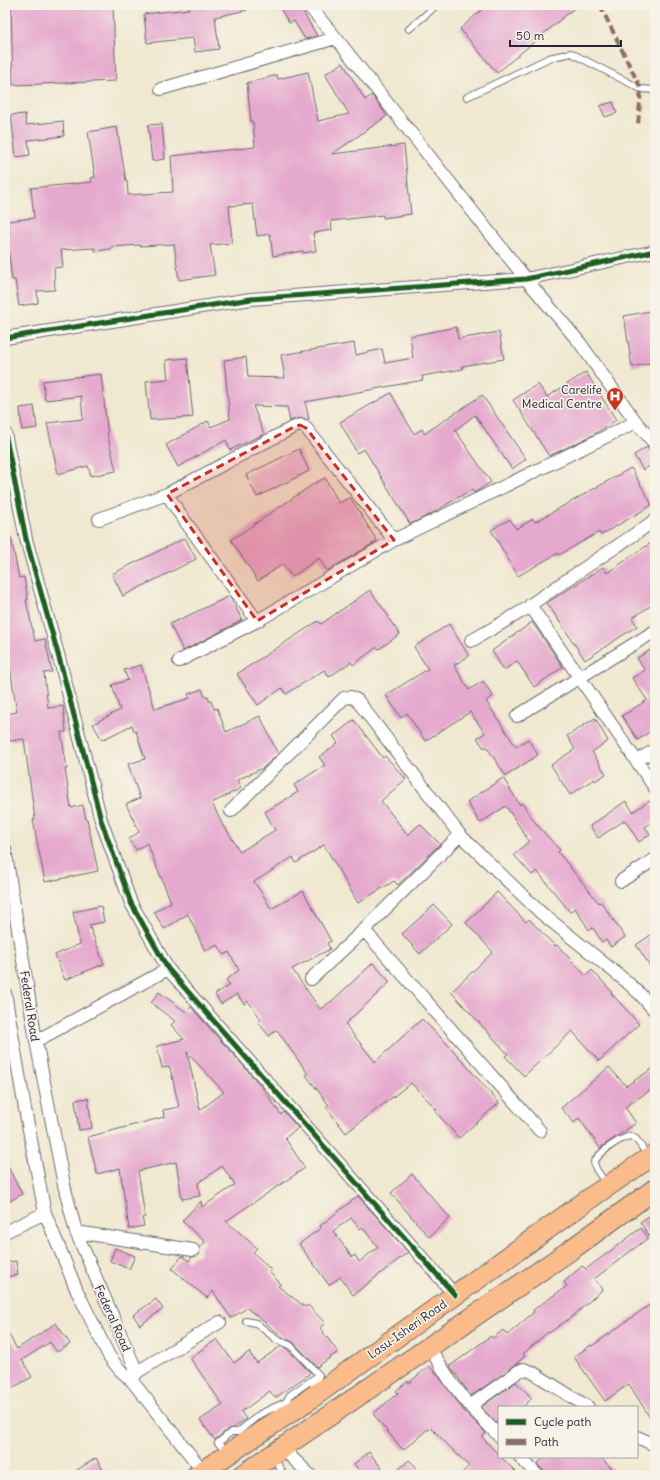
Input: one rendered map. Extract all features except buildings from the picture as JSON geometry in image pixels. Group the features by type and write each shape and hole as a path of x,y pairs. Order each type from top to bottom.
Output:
{"main road":[{"name":"Lasu-Isheri Road","path":"200,1473 306,1401 652,1156"},
{"path":"243,1475 572,1250 655,1189"},
{"path":"602,1190 613,1220"}],"street":[{"path":"308,5 336,38 526,279 580,343 636,422 655,444"},
{"path":"161,89 336,38"},
{"path":"5,338 251,299 526,279 655,251"},
{"path":"179,661 257,621 394,540 636,422"},
{"path":"99,519 167,494 300,425 306,428 394,540"},
{"path":"5,433 26,539 61,665 101,820 131,903 168,969 456,1295"},
{"path":"167,494 257,621"},
{"path":"471,641 531,606 654,521 655,522"},
{"path":"531,606 655,788"},
{"path":"517,716 655,631"},
{"path":"231,811 344,698 351,697 357,700 460,835 540,912 627,982 655,1011"},
{"path":"636,761 655,750"},
{"path":"311,979 364,930 460,835"},
{"name":"Federal Road","path":"5,849 36,1041 64,1185 76,1232 135,1376"},
{"path":"621,881 655,860"},
{"path":"364,930 540,1131"},
{"path":"36,1041 168,969"},
{"name":"Federal Road","path":"5,993 45,1213 77,1291 110,1356 119,1369 135,1376"},
{"path":"5,1232 45,1213"},
{"path":"76,1232 193,1250"},
{"path":"200,1473 135,1376 220,1322"},
{"path":"429,1347 451,1382 470,1406 498,1435"},
{"path":"470,1406 519,1370 524,1369 532,1372 586,1406"},
{"path":"638,1437 655,1445"},
{"path":"277,1451 310,1475"},
{"path":"521,1458 537,1475"}],"lane":[{"path":"409,29 437,5"},
{"path":"467,97 549,58 572,53 641,89 655,90"},
{"path":"602,1190 594,1162 598,1156 622,1138 630,1136 636,1139 652,1156"},
{"path":"246,1321 256,1323 277,1340 290,1345 319,1375"},
{"path":"306,1401 319,1375"},
{"path":"232,1452 218,1443 231,1432 238,1432 260,1414 286,1402 290,1395 319,1375"},
{"path":"277,1451 284,1475"}],"highlighted area":[{"path":"300,425 306,428 394,540 257,621 167,494 292,428"}],"marked path":[{"path":"600,5 641,89 638,125"}],"cycle path":[{"path":"5,338 251,299 526,279 655,251"},
{"path":"5,433 26,539 61,665 101,820 131,903 168,969 455,1295"}],"place":[{"name":"Carelife Medical Centre","path":"615,411"}]}
